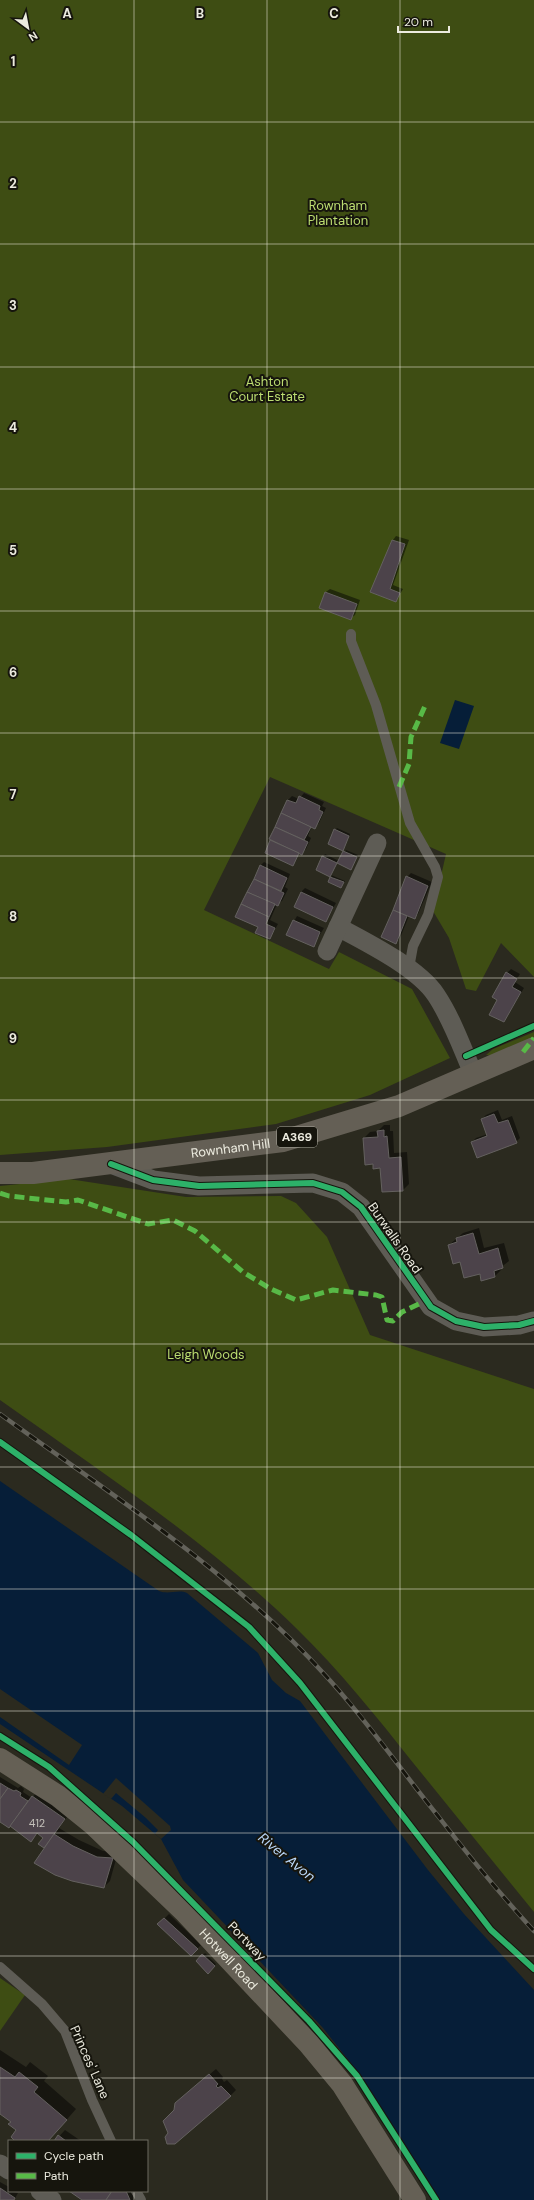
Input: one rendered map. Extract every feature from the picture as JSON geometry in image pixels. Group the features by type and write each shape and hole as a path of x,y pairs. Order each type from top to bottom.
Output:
{"highway":[{"name":"Hotwell Road","path":"0,1759 58,1796 94,1826 184,1911 304,2038 342,2084 415,2200"}],"main road":[{"name":"Rownham Hill","path":"0,1173 33,1173 283,1141 399,1106 534,1048"}],"street":[{"path":"327,951 377,843"},
{"path":"338,927 377,948 409,968 436,994 473,1073"},
{"name":"Burwalls Road","path":"111,1164 153,1180 199,1186 313,1183 342,1192 361,1207 432,1307 456,1321 484,1327 519,1326 534,1321"}],"lane":[{"path":"351,634 351,641 376,705 410,823 435,867 438,877 428,915 413,946 409,968"},
{"name":"Princes' Lane","path":"0,1967 42,2004 65,2031 92,2100 111,2140"}],"green space":[{"name":"Ashton Court Estate","path":"0,0 534,0 534,977 501,943 476,991 466,989 449,938 433,911 446,854 270,777 204,910 329,969 339,952 412,989 450,1058 370,1095 276,1124 107,1147 0,1155"},
{"path":"534,1032 534,1040 495,1056 486,1055 493,1049"},
{"name":"Leigh Woods","path":"69,1179 186,1197 281,1196 296,1203 327,1237 370,1335 534,1389 534,1912 372,1711 327,1660 296,1628 262,1596 190,1537 115,1481 0,1400 0,1186"},
{"path":"0,1978 25,1995 0,2031"}],"water":[{"path":"455,700 474,706 459,749 440,743"},
{"name":"River Avon","path":"0,1481 159,1591 187,1593 258,1653 272,1680 286,1693 300,1701 428,1870 464,1914 534,1990 534,2200 440,2200 357,2071 323,2028 183,1880 161,1839 122,1806 0,1724"}],"pier":[{"path":"0,1689 82,1745 69,1765 0,1717"},
{"path":"116,1778 170,1826 171,1830 161,1839 155,1834 158,1830 116,1793 111,1799 103,1794"}],"building":[{"path":"392,540 405,544 390,589 400,593 396,602 370,592"},
{"path":"325,592 357,604 351,620 319,608"},
{"path":"299,796 320,806 319,810 323,812 315,829 281,813 287,800 296,803"},
{"path":"281,813 311,827 304,840 275,827"},
{"path":"275,827 308,842 302,855 269,839"},
{"path":"334,829 349,836 343,851 328,844"},
{"path":"270,840 299,853 293,866 265,853"},
{"path":"343,851 357,857 351,870 337,863"},
{"path":"322,856 337,863 330,877 316,870"},
{"path":"260,865 287,878 281,891 254,879"},
{"path":"406,876 428,886 415,919 393,910"},
{"path":"330,877 344,882 341,888 328,882"},
{"path":"254,879 284,893 278,906 247,892"},
{"path":"247,892 275,904 269,917 241,904"},
{"path":"301,892 333,907 326,922 294,907"},
{"path":"241,904 269,917 266,924 275,928 270,939 255,933 258,927 235,917"},
{"path":"393,910 407,916 396,944 381,937"},
{"path":"293,920 320,932 314,947 286,935"},
{"path":"506,972 517,979 512,987 521,992 504,1022 489,1015 497,1000 492,997"},
{"path":"494,1114 498,1123 508,1120 517,1143 477,1158 471,1142 487,1136 481,1119"},
{"path":"384,1130 384,1137 387,1136 389,1158 401,1157 403,1191 382,1192 380,1168 373,1169 373,1164 365,1165 363,1138 378,1137 377,1131"},
{"path":"473,1233 479,1254 498,1248 503,1268 494,1271 495,1277 481,1281 480,1274 464,1278 460,1262 453,1264 448,1245 457,1242 456,1238"},
{"path":"0,1783 8,1788 0,1799"},
{"path":"8,1788 21,1793 20,1796 28,1801 9,1828 0,1822 0,1799"},
{"path":"32,1796 65,1819 44,1848 38,1844 43,1838 37,1833 31,1842 10,1826"},
{"path":"54,1834 73,1846 97,1857 113,1858 104,1888 72,1881 55,1875 34,1863"},
{"path":"164,1918 198,1949 191,1956 157,1924"},
{"path":"202,1954 215,1966 208,1974 196,1961"},
{"path":"0,2067 15,2077 19,2072 38,2087 34,2092 67,2120 49,2140 14,2140 11,2137 16,2130 8,2124 11,2122 0,2114"},
{"path":"209,2074 218,2084 216,2086 218,2088 221,2086 231,2096 175,2144 167,2144 165,2137 168,2133 163,2121 174,2110 175,2103"},
{"path":"58,2135 65,2140 55,2140"},
{"path":"0,2188 15,2198 14,2200 0,2200"},
{"path":"70,2192 111,2192 106,2200 82,2200"},
{"path":"111,2192 126,2192 130,2200 106,2200"}],"railway":[{"path":"0,1414 170,1536 251,1602 289,1638 355,1709 473,1860 534,1931"}],"marked path":[{"path":"399,787 409,764 411,737 425,706"},
{"path":"523,1052 534,1038"},
{"path":"0,1193 9,1196 66,1202 78,1200 148,1224 173,1220 195,1231 243,1272 271,1289 296,1300 333,1290 376,1295 382,1297 387,1320 393,1321 402,1312 425,1301"}],"cycle path":[{"path":"466,1056 534,1026"},
{"path":"111,1164 153,1180 199,1186 313,1183 342,1192 361,1207 431,1307 456,1321 484,1327 519,1325 534,1321"},
{"path":"0,1442 131,1535 249,1627 300,1683 491,1930 534,1969"},
{"name":"Portway","path":"0,1736 49,1767 133,1842 309,2021 357,2076 436,2200"}],"park label":[{"name":"Rownham Plantation","path":"338,212"}]}
